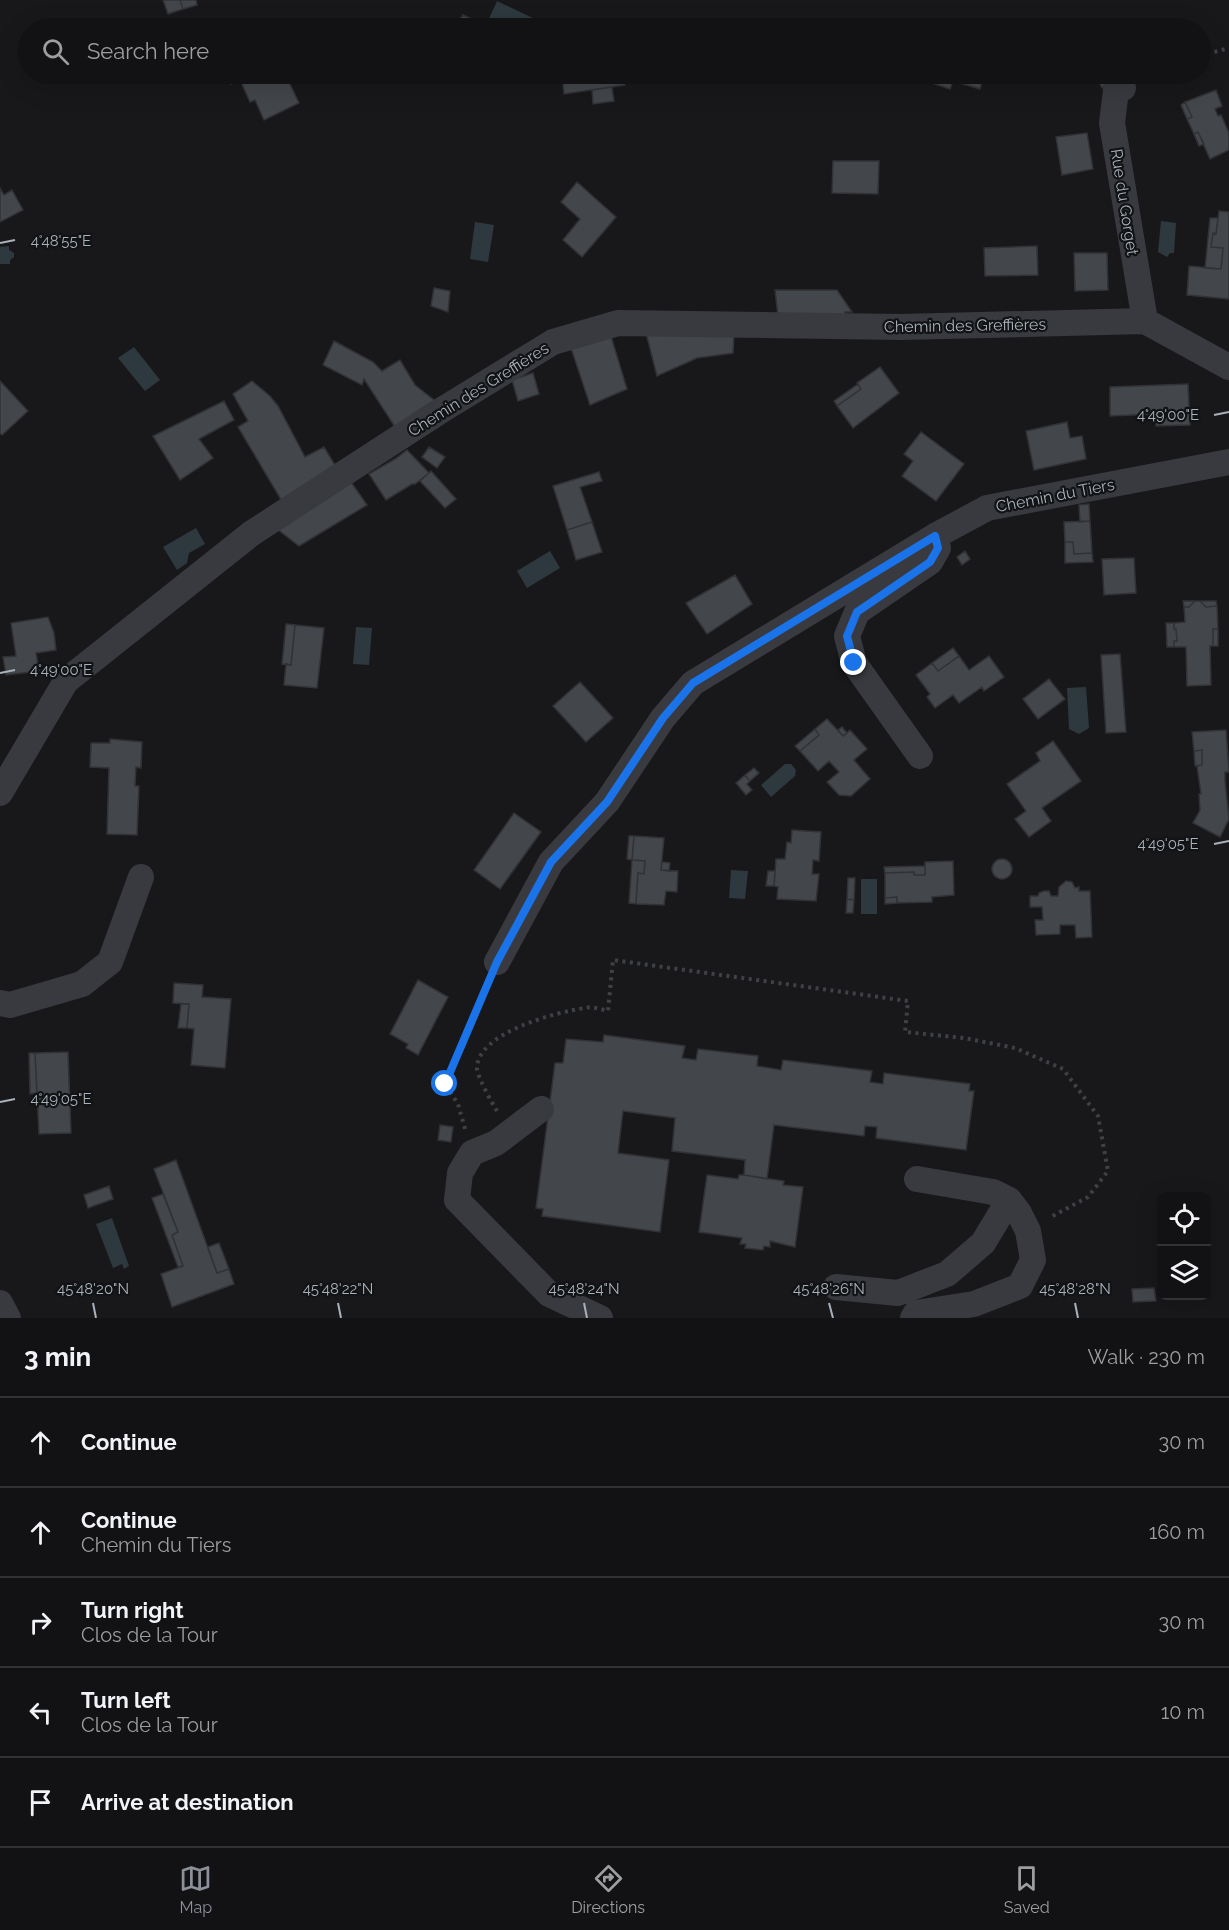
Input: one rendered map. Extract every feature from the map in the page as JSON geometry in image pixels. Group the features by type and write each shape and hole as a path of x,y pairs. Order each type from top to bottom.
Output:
{"street":[{"name":"Rue du Gorget","path":"1123,88 1116,90 1112,123 1145,321"},
{"path":"1145,321 1229,367"},
{"name":"Chemin des Greffières","path":"0,792 66,681 252,533 437,413 553,342 618,323 901,327 1145,321"},
{"name":"Chemin du Tiers","path":"497,962 551,862 607,802 663,718 693,683 935,536 987,508 1229,462"},
{"path":"920,756 854,663 847,636 857,612 930,562 938,548 935,536"},
{"path":"0,1003 10,1005 82,984 110,962 141,877"},
{"path":"541,1109 496,1143 472,1153 460,1173 457,1200 549,1294 600,1318"},
{"path":"913,1318 916,1313 974,1304 1020,1286 1033,1260 1028,1231 1009,1200 993,1192 917,1179"},
{"path":"836,1287 898,1293 947,1274 983,1243 1009,1200"},
{"path":"0,1303 8,1318"}],"path":[{"path":"1211,53 1229,48"},
{"path":"509,1133 489,1098 477,1069 483,1048 515,1027 587,1007 608,1011 613,960 908,1000 905,1032 964,1038 1015,1048 1063,1069 1098,1116 1108,1171 1088,1197 1028,1231"},
{"path":"472,1153 458,1104 445,1084 497,962"}],"shaded area":[{"path":"497,1 533,18 489,18"},
{"path":"1161,221 1176,223 1174,253 1170,253 1167,257 1158,252"},
{"path":"475,222 494,225 488,262 470,259"},
{"path":"9,246 14,257 10,260 10,264 0,264 0,247"},
{"path":"134,347 160,380 145,391 118,358"},
{"path":"196,528 205,544 189,553 187,563 177,570 163,547"},
{"path":"550,551 560,568 527,588 517,571"},
{"path":"356,627 372,628 369,665 353,664"},
{"path":"1086,687 1089,728 1079,734 1069,729 1067,688"},
{"path":"785,764 791,764 796,770 795,776 771,797 761,785"},
{"path":"731,870 748,871 745,899 729,898"},
{"path":"861,879 877,879 877,914 861,914"},
{"path":"112,1218 129,1266 124,1269 122,1264 113,1268 96,1224"}],"building":[{"path":"163,0 180,0 183,9 168,14"},
{"path":"180,0 196,0 197,5 183,9"},
{"path":"242,84 290,84 299,103 264,120 255,100 250,102"},
{"path":"563,84 625,84 625,85 564,94"},
{"path":"935,84 952,84 950,89"},
{"path":"963,84 981,84 980,89"},
{"path":"612,87 614,101 593,104 592,90"},
{"path":"1216,90 1222,106 1215,109 1218,116 1221,115 1229,133 1229,150 1210,159 1198,132 1194,134 1187,119 1192,117 1185,102"},
{"path":"1185,102 1192,117 1187,119 1181,105"},
{"path":"1198,132 1204,144 1199,146 1194,134"},
{"path":"1087,133 1093,169 1062,175 1056,137"},
{"path":"833,161 879,161 878,194 832,193"},
{"path":"577,182 616,217 582,257 563,240 580,219 561,202"},
{"path":"0,188 4,195 12,190 23,210 0,222"},
{"path":"1219,211 1229,212 1229,299 1187,295 1189,266 1221,269 1223,248 1211,247 1213,233 1216,234"},
{"path":"1210,218 1218,218 1216,234 1213,233 1211,247 1223,248 1221,269 1205,268"},
{"path":"1037,246 1038,275 985,276 984,248"},
{"path":"1074,253 1107,253 1108,290 1075,291"},
{"path":"434,288 450,291 448,312 431,306"},
{"path":"775,290 837,290 852,312 845,312 844,316 778,316"},
{"path":"610,333 627,389 590,405 571,348"},
{"path":"646,333 734,335 733,353 697,358 657,376"},
{"path":"334,341 373,362 382,371 400,360 415,385 439,404 397,430 364,379 362,385 323,365"},
{"path":"880,367 899,393 853,428 837,406 861,389 857,383"},
{"path":"533,373 539,394 518,401 512,380"},
{"path":"0,381 28,411 2,435 0,433"},
{"path":"252,381 278,406 305,457 324,447 338,470 283,503 238,427 248,421 233,394"},
{"path":"858,384 861,389 837,406 834,401"},
{"path":"1188,384 1190,425 1156,426 1156,414 1110,416 1110,387"},
{"path":"224,401 234,420 199,439 213,458 180,480 153,436"},
{"path":"1067,422 1070,438 1082,436 1086,459 1034,470 1026,431"},
{"path":"921,432 964,464 936,501 902,476 913,461 904,454"},
{"path":"429,447 445,457 437,468 422,457"},
{"path":"407,450 429,473 415,484 386,500 369,474"},
{"path":"431,471 456,499 445,508 420,481"},
{"path":"599,472 602,481 580,487 592,522 567,530 553,486"},
{"path":"351,482 367,505 299,546 276,528"},
{"path":"1089,504 1090,521 1080,522 1079,505"},
{"path":"1090,521 1092,553 1074,554 1073,542 1065,542 1064,522"},
{"path":"592,522 602,552 576,560 567,530"},
{"path":"1065,542 1073,542 1074,554 1092,553 1093,562 1065,563"},
{"path":"965,551 970,559 962,565 957,557"},
{"path":"1134,558 1136,593 1104,595 1102,559"},
{"path":"735,575 752,604 707,634 686,603"},
{"path":"1183,601 1195,601 1189,607 1184,607"},
{"path":"1195,601 1200,601 1206,607 1217,606 1218,629 1213,629 1213,646 1210,646 1211,685 1187,686 1186,647 1174,647 1174,641 1177,641 1174,623 1185,622 1184,607 1189,607"},
{"path":"1200,601 1216,601 1217,606 1206,607"},
{"path":"48,617 54,633 56,650 36,653 39,671 6,675 3,657 16,656 11,623"},
{"path":"1166,623 1174,623 1174,629 1176,629 1177,641 1174,641 1174,647 1167,647"},
{"path":"286,624 295,625 291,665 282,664"},
{"path":"295,625 324,628 317,688 284,685 286,664 291,665"},
{"path":"1213,629 1218,629 1218,646 1213,646"},
{"path":"953,648 959,656 938,671 932,663"},
{"path":"1120,654 1126,732 1106,733 1101,655"},
{"path":"959,656 969,670 989,656 1004,677 984,691 982,687 959,703 953,695 935,708 927,697 930,694 916,675 932,663 938,671"},
{"path":"1049,679 1065,699 1038,719 1023,699"},
{"path":"580,682 613,718 586,742 553,706"},
{"path":"827,719 843,736 850,730 867,749 854,760 870,779 851,796 839,795 827,782 839,772 829,761 818,771 800,751 819,735 815,729"},
{"path":"842,727 847,733 843,736 838,730"},
{"path":"815,729 819,735 800,751 795,746"},
{"path":"1226,730 1229,772 1225,772 1225,781 1229,819 1220,837 1193,823 1200,810 1199,794 1201,794 1197,766 1202,765 1202,750 1194,751 1192,732"},
{"path":"110,739 142,742 141,768 136,767 135,786 139,786 137,835 107,834 109,768 90,767 91,743 110,743"},
{"path":"1053,741 1081,781 1042,808 1051,821 1029,837 1015,819 1026,811 1007,784 1040,761 1036,753"},
{"path":"1202,750 1202,765 1195,766 1194,751"},
{"path":"754,768 759,773 750,781 745,775"},
{"path":"745,775 750,781 747,784 752,790 746,795 736,783"},
{"path":"514,813 541,832 500,889 474,870"},
{"path":"792,830 821,832 819,861 813,860 812,874 819,874 816,901 777,899 778,887 774,886 776,859 785,859 787,842 791,843"},
{"path":"629,836 634,836 632,860 627,859"},
{"path":"634,836 664,838 661,870 678,871 677,892 666,891 664,905 636,904 638,873 644,874 645,861 632,860"},
{"path":"1002,859 1009,862 1012,869 1009,876 1002,879 995,876 992,869 995,862"},
{"path":"632,860 645,861 644,874 638,873 636,904 629,903"},
{"path":"953,861 954,895 932,897 932,902 897,903 897,897 885,898 885,873 914,872 914,875 925,875 925,862"},
{"path":"662,862 670,863 669,871 661,870"},
{"path":"925,866 925,875 914,875 914,872 885,873 884,867"},
{"path":"768,871 775,871 774,886 766,886"},
{"path":"848,878 855,878 854,900 847,899"},
{"path":"1066,881 1072,882 1075,888 1079,887 1079,891 1090,891 1092,937 1076,938 1075,925 1060,925 1060,934 1036,935 1035,920 1043,920 1042,907 1030,907 1030,896 1038,896 1039,893 1049,891 1051,896 1058,896 1059,887"},
{"path":"897,897 897,903 885,904 885,898"},
{"path":"847,899 854,900 853,913 846,913"},
{"path":"418,980 448,997 418,1055 406,1048 408,1044 390,1034"},
{"path":"174,983 203,985 202,997 231,999 225,1068 191,1065 194,1029 187,1028 189,1004 173,1003"},
{"path":"181,1004 189,1004 187,1028 178,1028"},
{"path":"604,1035 685,1046 682,1058 696,1060 698,1049 758,1056 757,1066 781,1070 783,1060 872,1071 870,1082 883,1084 884,1073 970,1084 969,1091 974,1091 966,1150 876,1138 877,1127 865,1126 864,1136 774,1125 767,1179 744,1175 745,1160 672,1151 675,1118 623,1111 618,1153 669,1160 660,1232 542,1216 543,1209 536,1208 555,1063 563,1063 566,1039 603,1042"},
{"path":"68,1052 71,1133 39,1134 35,1053"},
{"path":"29,1053 35,1053 37,1093 30,1094"},
{"path":"440,1125 453,1127 451,1142 438,1140"},
{"path":"176,1160 217,1273 229,1269 234,1284 172,1307 161,1274 183,1266 172,1235 178,1232 154,1169"},
{"path":"707,1175 738,1179 739,1175 744,1175 784,1181 783,1185 803,1187 795,1247 770,1241 770,1247 764,1246 763,1250 745,1248 746,1244 740,1244 742,1238 699,1232"},
{"path":"109,1186 113,1199 88,1208 84,1195"},
{"path":"163,1194 178,1232 172,1235 183,1266 178,1267 152,1198"},
{"path":"219,1243 229,1269 217,1273 208,1247"},
{"path":"1154,1288 1156,1301 1133,1302 1132,1289"}],"route":[{"path":"445,1084 497,962 551,862 607,802 663,718 693,683 935,536 938,548 930,562 857,612 847,636 854,663"}]}
